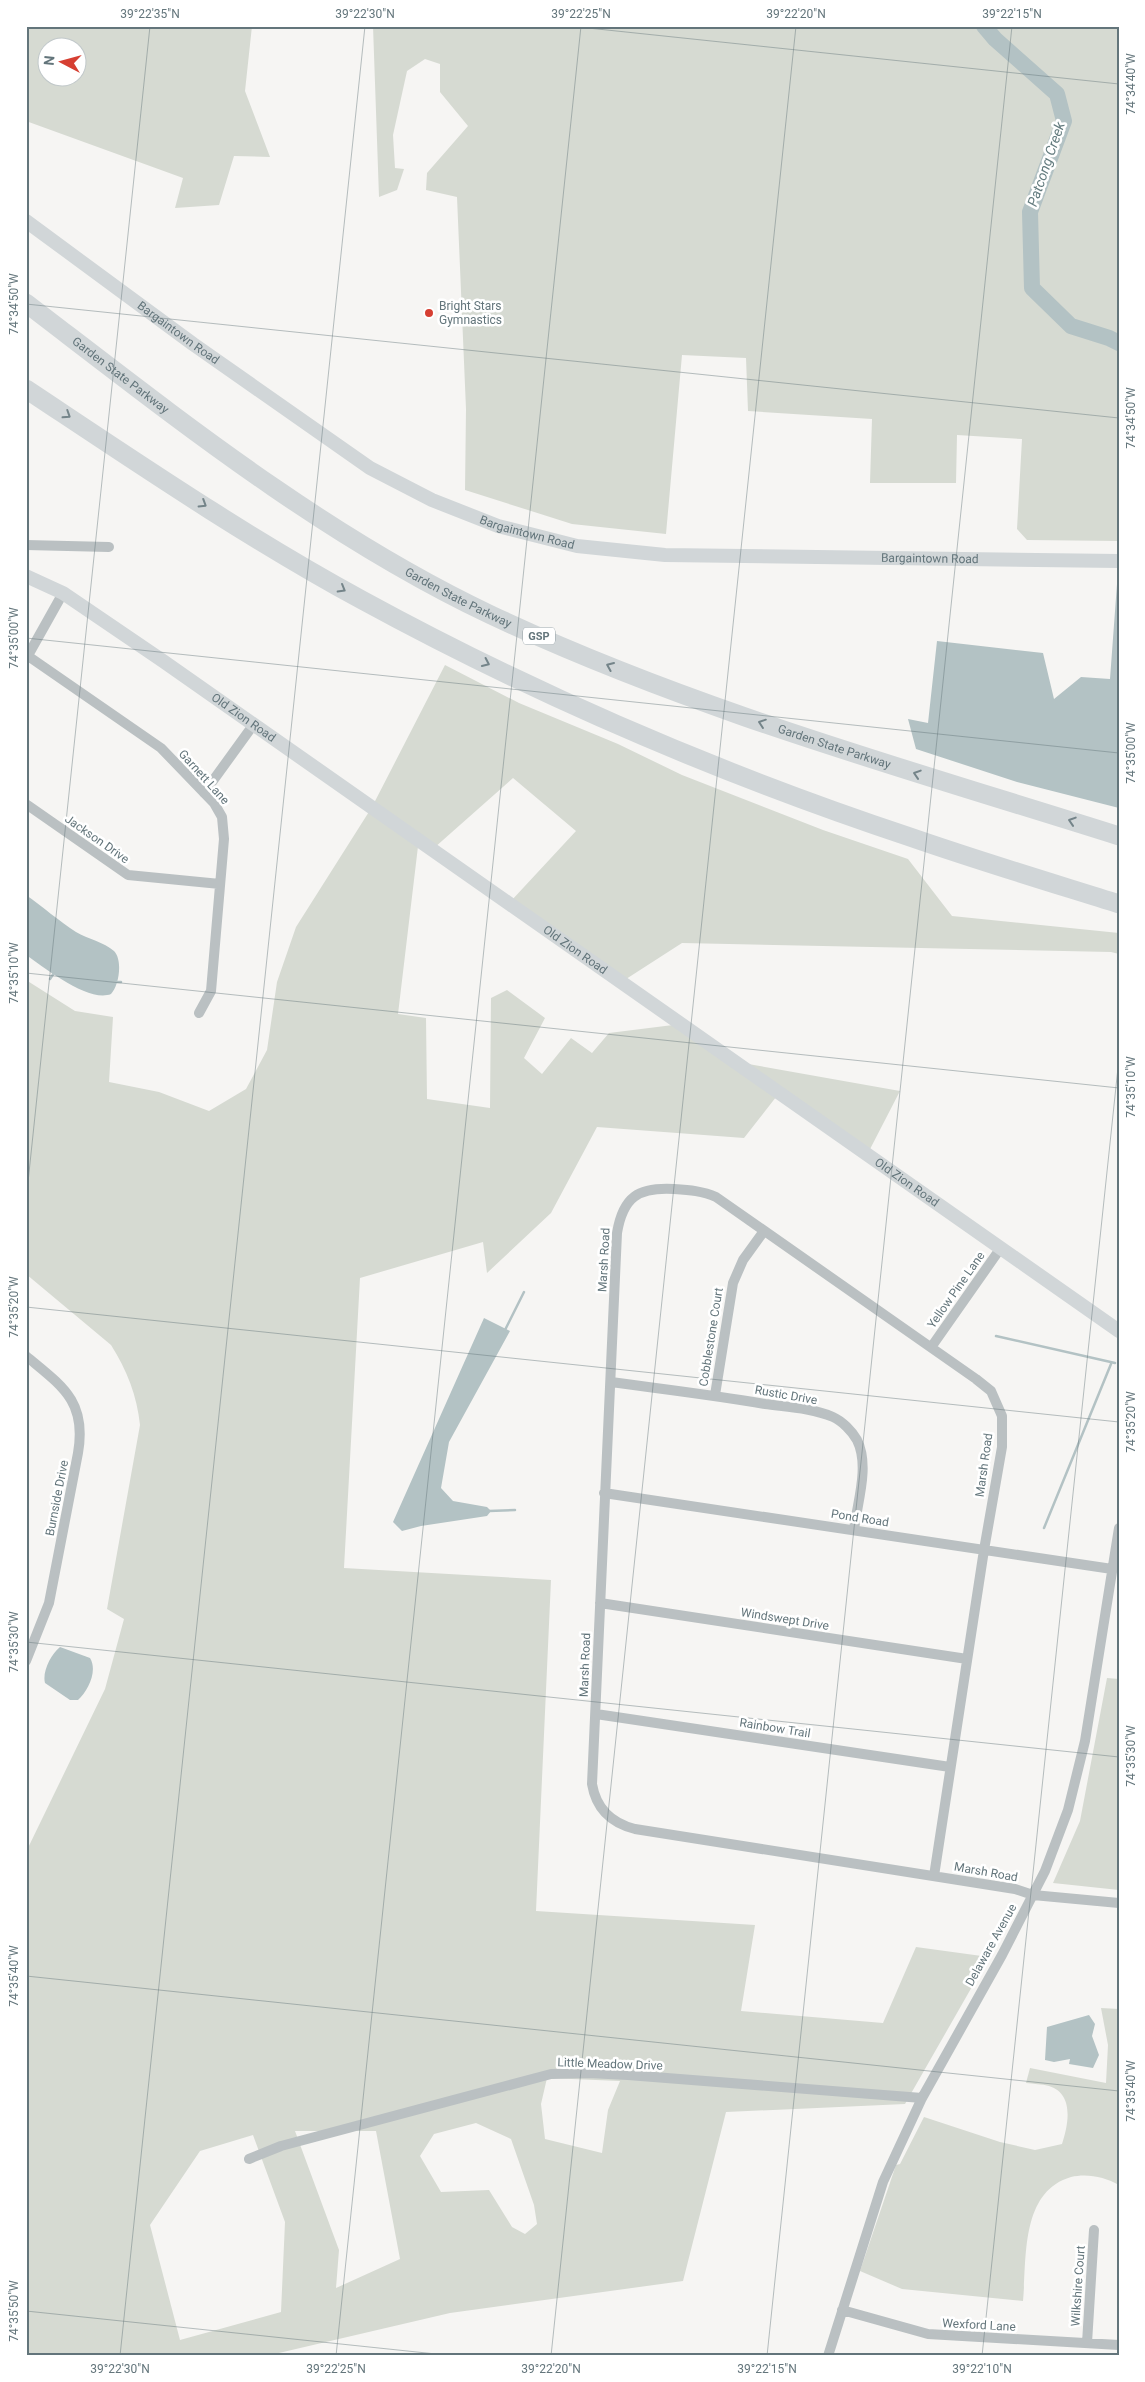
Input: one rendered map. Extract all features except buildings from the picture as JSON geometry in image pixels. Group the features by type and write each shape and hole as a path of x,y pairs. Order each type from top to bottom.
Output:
{"highway":[{"name":"Garden State Parkway","path":"26,303 207,440 296,502 358,542 490,614 646,682 736,715 920,775 1119,836"},
{"path":"26,389 288,558 360,599 454,648 603,718 706,762 789,794 908,837 1119,904"}],"street":[{"name":"Bargaintown Road","path":"26,221 193,344 363,464 432,500 498,526 577,546 656,555 1119,561"},
{"path":"26,545 109,547"},
{"name":"Old Zion Road","path":"26,576 63,593 254,724 1119,1331"},
{"path":"27,657 63,593"},
{"name":"Garnett Lane","path":"27,657 153,740 214,803 224,822 211,991 199,1013"},
{"path":"204,793 254,724"},
{"name":"Jackson Drive","path":"26,804 128,875 220,884"},
{"name":"Marsh Road","path":"934,1876 984,1550 1002,1447 1002,1416 991,1391 932,1346 721,1200 701,1191 648,1189 630,1200 622,1210 617,1233 592,1784 594,1795 605,1813 620,1824 647,1832 1014,1889 1033,1895 1119,1903"},
{"name":"Cobblestone Court","path":"715,1395 733,1283 743,1260 764,1231"},
{"name":"Yellow Pine Lane","path":"932,1346 1000,1249"},
{"name":"Burnside Drive","path":"26,1356 68,1394 78,1411 81,1428 49,1603 26,1661"},
{"name":"Rustic Drive","path":"611,1382 715,1395 812,1411 834,1417 849,1428 857,1439 862,1454 862,1470 854,1530"},
{"name":"Pond Road","path":"604,1493 1112,1569"},
{"name":"Delaware Avenue","path":"828,2356 883,2182 922,2098 1033,1895 1058,1842 1078,1774 1119,1528"},
{"name":"Windswept Drive","path":"600,1603 967,1659"},
{"name":"Rainbow Trail","path":"596,1714 950,1767"},
{"name":"Little Meadow Drive","path":"249,2159 281,2146 551,2074 628,2075 922,2098"},
{"name":"Wilkshire Court","path":"1087,2343 1094,2230"},
{"name":"Wexford Lane","path":"842,2310 928,2334 1119,2345"}],"shaded area":[{"path":"26,26 252,26 245,91 270,157 234,156 219,205 175,208 183,178 26,121"},
{"path":"373,26 1119,26 1119,541 1027,540 1017,529 1022,439 957,435 956,483 870,483 872,419 748,411 746,358 682,355 666,534 572,524 465,490 466,409 457,197 426,190 427,173 468,126 440,92 440,64 425,59 407,71 393,135 395,168 404,169 397,190 379,197"},
{"path":"1117,584 1119,808 1017,782 916,749 908,719 928,723 937,641 1043,653 1054,699 1081,677 1110,679"},
{"path":"445,665 519,703 618,744 682,775 823,830 908,859 952,916 1119,933 1119,954 1111,952 682,943 623,981 511,901 576,831 513,778 434,848 419,838 398,1014 426,1018 427,1099 490,1108 491,998 507,990 545,1018 524,1058 542,1074 571,1038 592,1053 609,1033 681,1024 737,1062 900,1091 868,1153 780,1092 744,1138 597,1127 551,1213 487,1273 483,1242 360,1278 344,1568 551,1580 536,1911 755,1925 741,2011 883,2023 916,1947 989,1957 905,2104 726,2112 683,2281 450,2313 266,2356 26,2356 26,1852 105,1689 124,1619 107,1609 140,1425 130,1384 122,1364 111,1345 26,1274 26,980 75,1011 113,1017 109,1082 159,1092 209,1111 246,1089 267,1050 277,982 296,927 372,807","holes":["547,2078 620,2081 608,2110 602,2153 545,2139 541,2104","476,2123 511,2139 534,2205 537,2224 525,2234 512,2227 489,2190 441,2192 420,2156 434,2134","295,2131 376,2131 400,2259 336,2288 339,2250","253,2135 285,2222 281,2312 180,2340 150,2225 200,2151"]},
{"path":"26,895 76,932 106,945 114,951 117,955 119,973 111,994 91,994 79,989 26,955"},
{"path":"484,1318 510,1331 449,1442 441,1488 453,1501 487,1507 491,1511 487,1516 421,1526 402,1531 393,1522"},
{"path":"60,1647 90,1658 92,1663 91,1680 78,1700 70,1700 45,1683 44,1679 48,1664 53,1654"},
{"path":"1107,1678 1119,1679 1119,1890 1053,1883 1080,1821"},
{"path":"1101,2008 1119,2009 1119,2185 1096,2176 1083,2175 1071,2177 1054,2185 1043,2197 1034,2212 1029,2229 1023,2301 902,2289 860,2271 896,2165 900,2164 924,2117 1000,2142 1035,2150 1062,2144 1067,2120 1066,2103 1063,2096 1057,2090 1049,2086 1026,2083 1030,2068 1106,2083 1108,2045"},
{"path":"1089,2015 1095,2024 1092,2036 1099,2055 1093,2068 1069,2064 1070,2059 1054,2062 1045,2060 1047,2027"}],"waterway":[{"name":"Patcong Creek","path":"984,26 995,39 1057,94 1064,121 1030,212 1032,288 1071,326 1119,343"},
{"path":"50,979 54,973"},
{"path":"116,982 121,982"},
{"path":"505,1330 524,1292"},
{"path":"996,1336 1115,1363"},
{"path":"1044,1528 1111,1364"},
{"path":"489,1511 515,1510"}],"place":[{"name":"Bright Stars Gymnastics","path":"429,313"}]}
